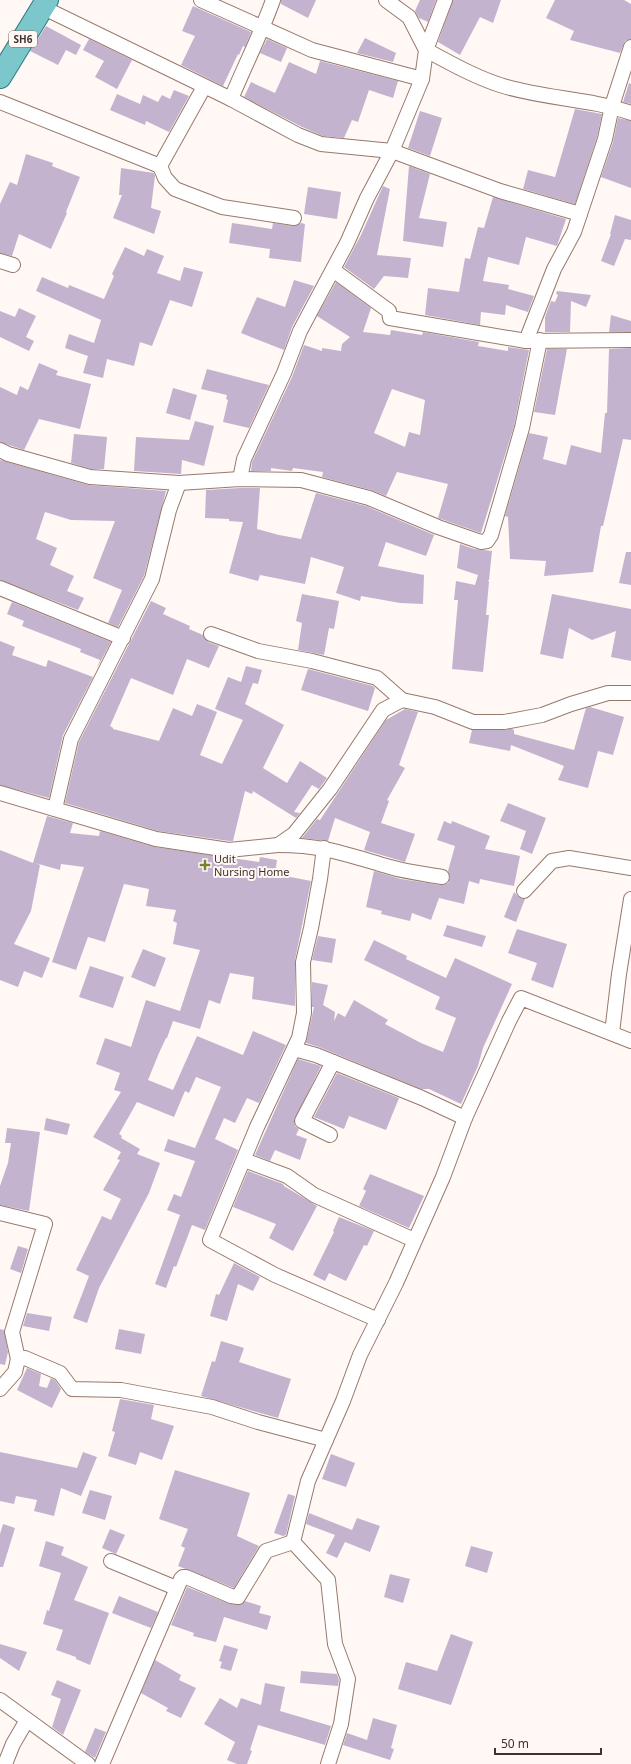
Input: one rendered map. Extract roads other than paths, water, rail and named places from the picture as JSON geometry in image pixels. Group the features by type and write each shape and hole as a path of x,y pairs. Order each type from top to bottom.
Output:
{"main road":[{"name":"SH6","path":"0,77 45,3"}],"street":[{"path":"201,0 312,50 422,79"},
{"path":"231,98 252,48 263,27 273,0"},
{"path":"386,0 409,17 426,50 453,64 500,85 548,96 612,106 631,113"},
{"path":"240,479 244,459 284,373 300,331 392,151 422,79 426,50 445,0"},
{"path":"45,3 204,87 231,98 298,135 321,144 392,151 500,191 580,214"},
{"path":"0,450 8,454 90,477 179,483 240,479 301,480 369,498 438,527 481,542 487,541 491,535 522,428 533,340 554,269 574,232 606,138 612,106 631,47"},
{"path":"160,166 204,87"},
{"path":"0,102 160,166 165,178 175,189 222,207 294,218"},
{"path":"332,270 389,311 390,318 533,340 631,340"},
{"path":"55,809 71,739 152,579 169,510 179,483"},
{"path":"0,588 123,638"},
{"path":"210,634 258,651 312,661 377,678 402,700 435,707 473,722 504,722 542,715 571,704 608,693 631,693"},
{"path":"278,845 294,834 330,789 383,710 402,700"},
{"path":"0,793 156,839 229,850 278,845 304,845 324,848 405,871 442,877"},
{"path":"324,848 314,914 303,962 304,1013 299,1038 271,1096 210,1240 275,1275 378,1320"},
{"path":"524,891 538,874 552,861 569,858 631,868"},
{"path":"612,1033 619,974 631,899"},
{"path":"292,1542 308,1481 360,1354 378,1320 442,1177 465,1118 521,998 631,1041"},
{"path":"294,1049 316,1055 422,1098 465,1118"},
{"path":"330,1135 302,1121 333,1062"},
{"path":"244,1160 287,1176 314,1195 414,1240"},
{"path":"0,1213 45,1224 12,1332 18,1359 15,1372 0,1389"},
{"path":"18,1359 25,1358 60,1373 72,1389 121,1390 212,1407 258,1422 326,1440"},
{"path":"102,1764 176,1588 183,1577 231,1596 238,1597 266,1551 292,1542"},
{"path":"292,1542 328,1580 335,1644 348,1679 341,1724 328,1764"},
{"path":"111,1561 176,1588"},
{"path":"0,1700 86,1763"},
{"path":"5,1764 13,1744 28,1720"}],"place":[{"name":"Udit Nursing Home","path":"205,865"}]}
